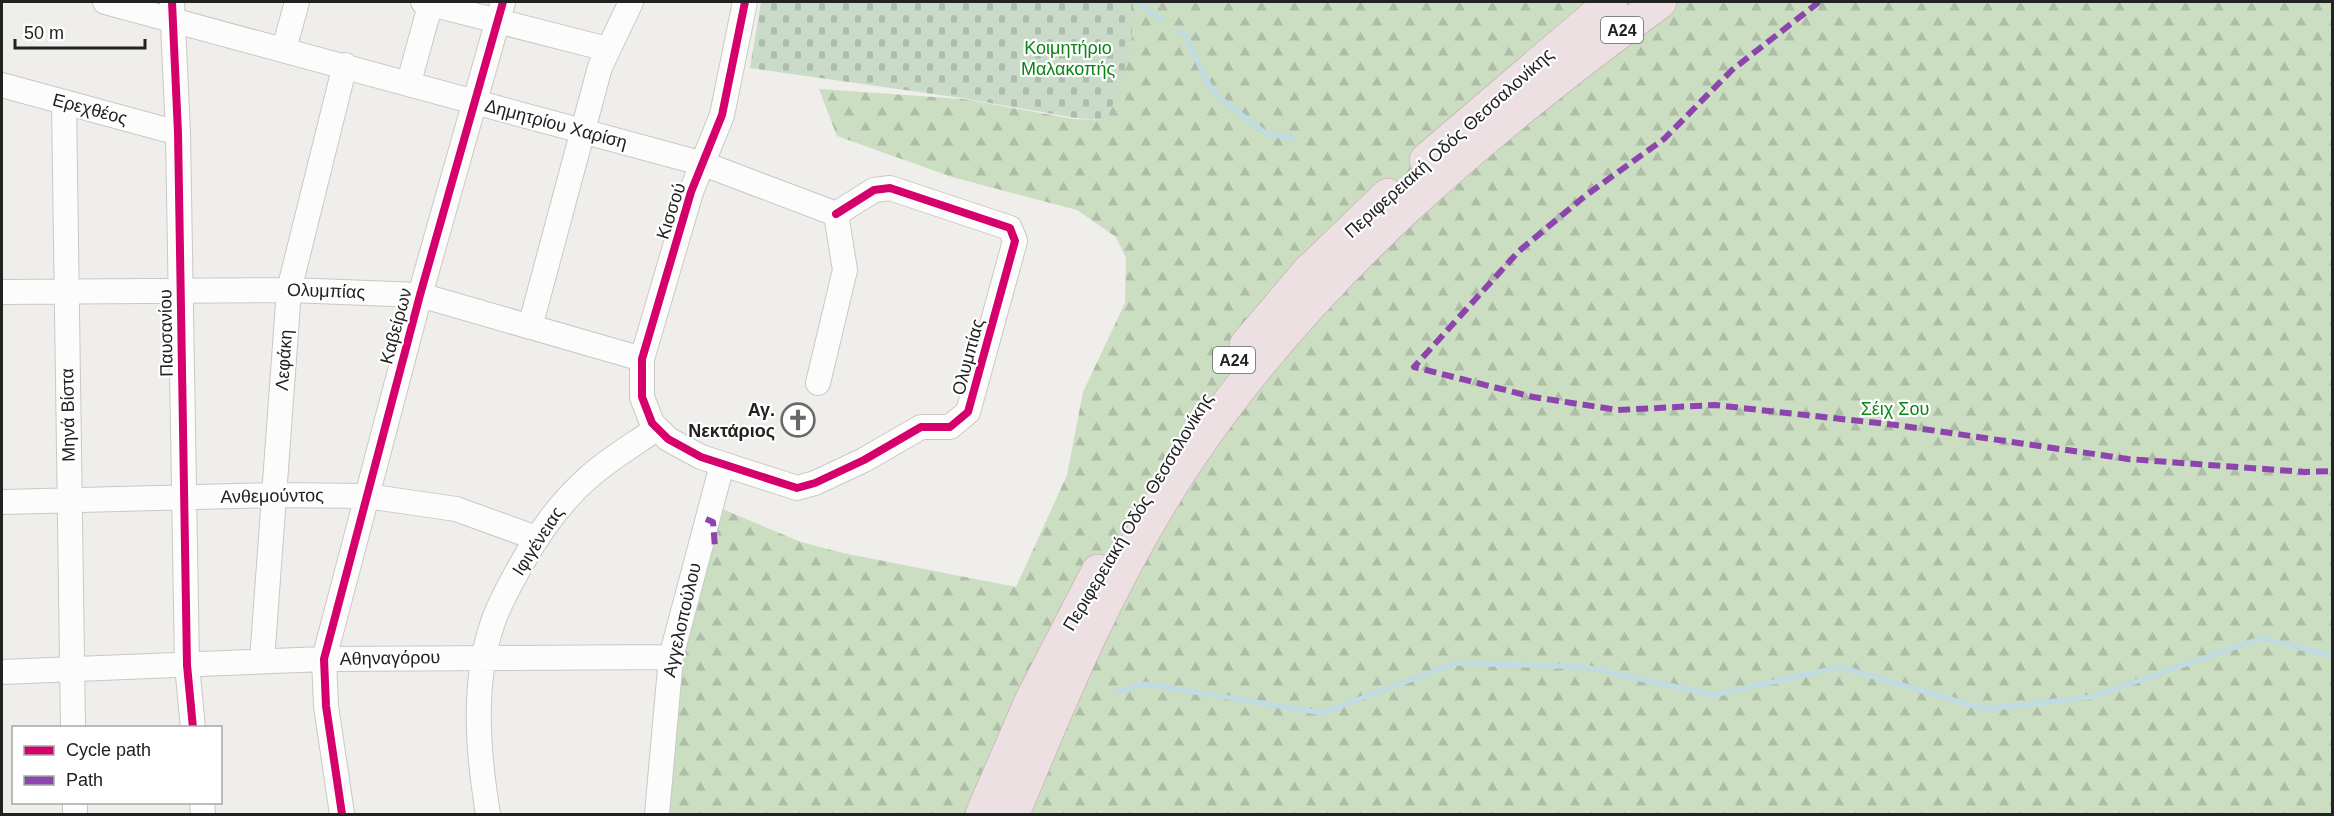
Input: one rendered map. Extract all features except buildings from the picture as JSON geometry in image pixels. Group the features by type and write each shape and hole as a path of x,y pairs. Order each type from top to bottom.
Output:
{"highway":[{"name":"Περιφερειακή Οδός Θεσσαλονίκης","path":"982,814 1032,699 1085,595 1162,464 1221,376 1279,304 1343,237 1489,104 1611,2"},
{"name":"Περιφερειακή Οδός Θεσσαλονίκης","path":"1013,814 1050,723 1106,601 1188,460 1245,381 1327,286 1419,197 1526,106 1660,2"}],"street":[{"name":"Δημητρίου Χαρίση","path":"105,2 172,11 284,49 704,164 836,214"},
{"path":"284,49 297,2"},
{"path":"409,82 428,2 500,11 607,49"},
{"path":"530,327 581,131 607,49 631,2"},
{"name":"Κισσού","path":"656,429 642,398 642,359 691,192 704,164 724,108 745,2"},
{"name":"Παυσανίου","path":"172,11 178,133 186,498 187,664 193,726"},
{"name":"Καβείρων","path":"342,814 326,706 324,659 420,295 500,11"},
{"name":"Λεφάκη","path":"262,661 289,290 345,65"},
{"name":"Ερεχθέος","path":"2,85 178,133"},
{"name":"Μηνά Βίστα","path":"64,102 73,726"},
{"name":"Ολυμπίας","path":"656,429 690,452 722,465 788,486 803,487 864,460 921,427 950,427 968,412 1015,241 1010,228 890,188 874,190 836,214"},
{"path":"818,384 845,270 836,214"},
{"name":"Ολυμπίας","path":"2,292 289,290 420,295 642,359"},
{"name":"Ιφιγένειας","path":"488,814 480,722 480,678 492,623 502,600 536,538 561,505 587,478 656,429"},
{"name":"Αγγελοπούλου","path":"657,814 671,657 722,465"},
{"name":"Ανθεμούντος","path":"2,502 274,495 366,496 456,509 536,538"},
{"name":"Αθηναγόρου","path":"2,672 324,659 484,656 671,657"}],"green space":[{"name":"Κοιμητήριο Μαλακοπής","path":"761,2 1133,2 1131,55 1107,120 1076,118 961,98 750,68"},
{"name":"Σέιχ Σου","path":"1132,2 2332,2 2332,814 669,814 677,669 720,508 801,542 843,553 1016,587 1067,475 1083,392 1125,303 1126,258 1116,237 1077,210 952,177 837,136 819,89 963,99 1074,119 1106,120"}],"waterway":[{"path":"1138,2 1161,20"},
{"path":"1178,31 1186,36 1207,82 1221,99 1267,134 1293,138"},
{"path":"1116,692 1145,684 1322,713 1456,663 1585,667 1714,695 1840,667 1985,709 2091,697 2262,638 2332,656"}],"marked path":[{"path":"1819,2 1732,70 1664,139 1585,196 1519,251 1414,367 1533,397 1618,410 1715,405 1896,425 2128,459 2305,472 2332,471"},
{"path":"706,519 713,522 715,548"}],"cycle path":[{"path":"172,2 178,133 187,665 193,726"},
{"path":"342,814 326,706 324,659 420,295 503,2"},
{"path":"745,2 722,115 691,192 642,359 642,397 652,423 668,439 701,457 797,488 815,483 864,460 921,427 950,427 968,412 1015,241 1010,228 890,188 874,190 836,214"}],"place":[{"name":"Αγ. Νεκτάριος","path":"798,420"}]}
